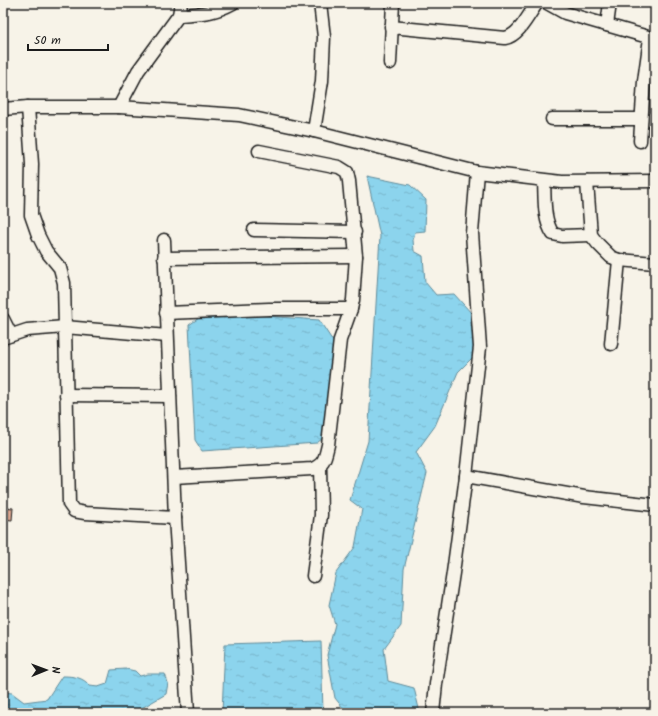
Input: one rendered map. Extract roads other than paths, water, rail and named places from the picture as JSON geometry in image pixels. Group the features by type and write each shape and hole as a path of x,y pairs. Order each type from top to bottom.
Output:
{"street":[{"path":"119,107 138,71 180,9 210,13 220,10 233,3"},
{"path":"314,131 322,81 324,37 320,3"},
{"path":"390,63 393,3"},
{"path":"391,27 511,37 516,33 537,3"},
{"path":"546,3 565,13 653,38 644,81 640,141"},
{"path":"607,25 610,3"},
{"path":"28,107 32,164 31,215 38,235 46,250 60,268 64,283 69,504 74,511 85,513 175,518"},
{"path":"3,109 28,107 119,107 239,115 314,131 477,172 544,181 655,181"},
{"path":"552,119 641,119"},
{"path":"259,151 339,167 347,172 349,181 355,232 356,256 351,309 340,340 328,445 324,460 320,466 321,515 313,576"},
{"path":"433,713 466,476 480,347 472,234 477,172"},
{"path":"544,181 546,219 553,234 562,236 591,235"},
{"path":"587,182 591,235 611,257 619,260 655,263"},
{"path":"254,230 355,232"},
{"path":"164,240 175,518 188,713"},
{"path":"164,258 356,256"},
{"path":"611,344 619,260"},
{"path":"166,313 269,309 351,309"},
{"path":"3,319 7,336 27,330 65,326 167,336"},
{"path":"66,395 170,396"},
{"path":"174,477 312,468 320,466"},
{"path":"466,476 584,497 655,505"}],"water":[{"path":"367,176 410,185 426,200 425,231 415,232 413,240 414,251 423,256 425,282 436,295 454,294 473,315 474,356 458,372 435,426 416,452 427,473 404,569 401,626 384,649 388,681 414,688 420,713 347,713 335,698 327,655 335,624 329,605 336,573 355,547 362,509 350,500 368,441 380,236"},
{"path":"250,315 319,320 336,346 323,438 317,443 202,451 195,440 189,325 199,318"},
{"path":"321,641 323,713 222,713 225,644"},
{"path":"126,669 135,671 140,676 148,674 165,674 168,683 166,694 140,709 120,713 3,713 3,692 12,693 24,702 47,699 62,676 78,678 90,686 98,687 107,684 111,670"}]}
